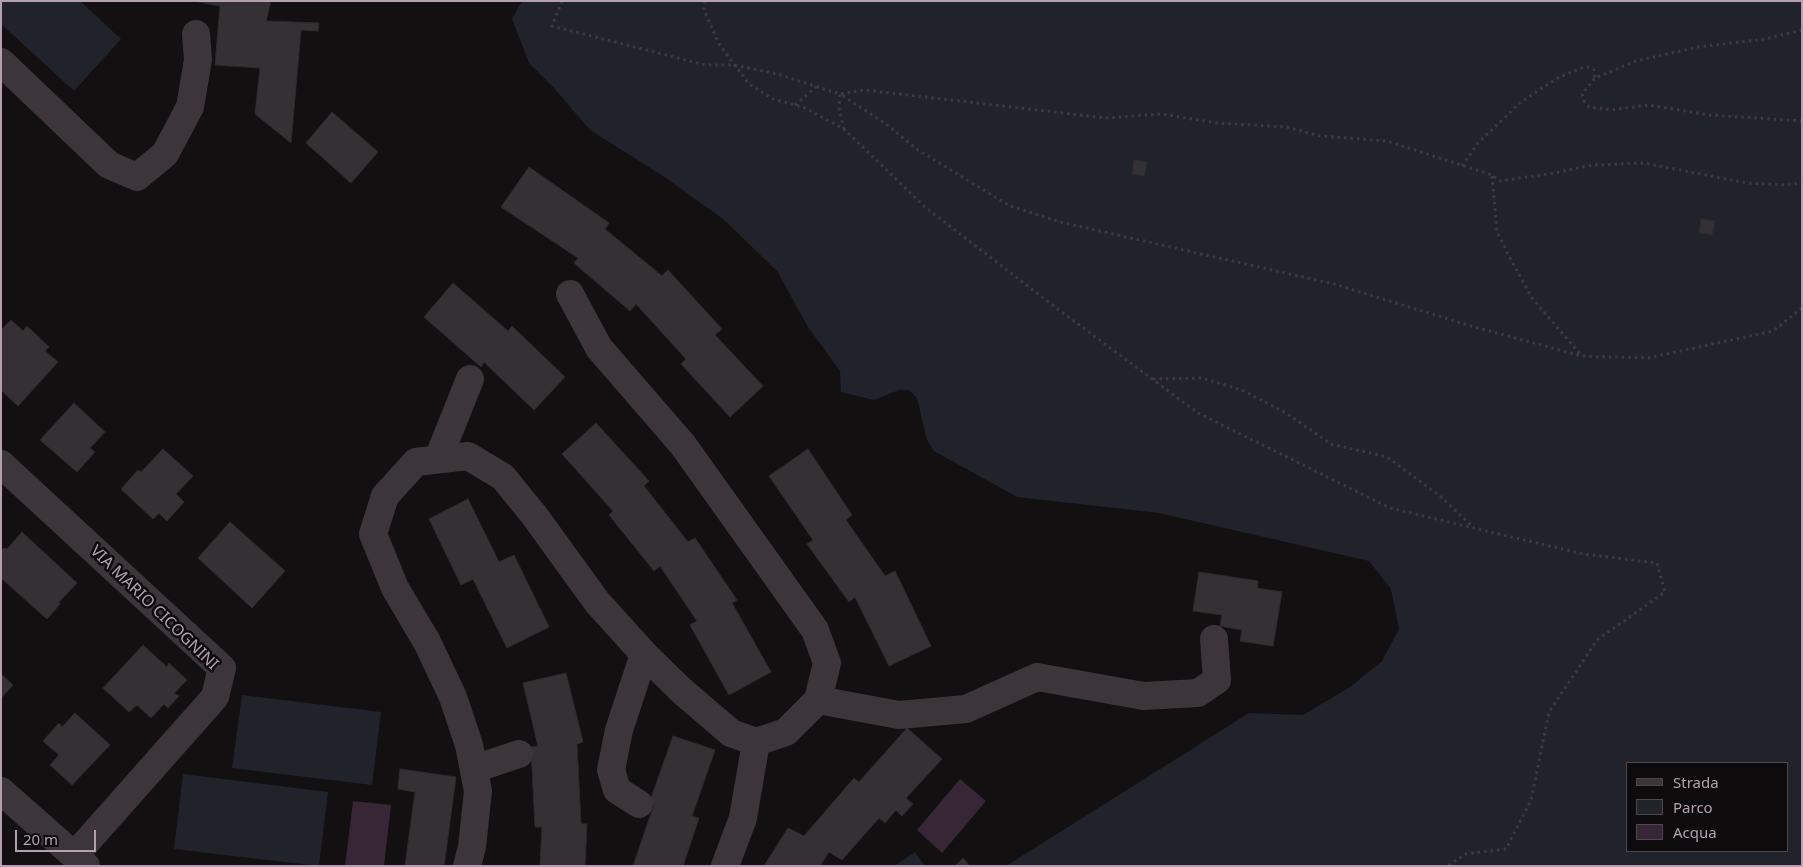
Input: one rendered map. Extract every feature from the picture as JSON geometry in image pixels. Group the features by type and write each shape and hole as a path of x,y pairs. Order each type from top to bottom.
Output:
{"street":[{"path":"1,62 109,164 137,177 165,154 190,107 198,60 196,34"},
{"path":"467,866 472,847 478,791 469,745 453,697 427,642 395,588 374,534 385,496 416,462 468,456 503,477 534,515 597,602 644,654 682,691 731,733 756,742 786,732 818,700 827,664 815,630 683,445 599,348 570,294"},
{"path":"438,460 470,379"},
{"name":"VIA MARIO CICOGNINI","path":"1,464 222,668 215,697 80,860"},
{"path":"818,700 899,715 966,709 1037,677 1144,696 1198,693 1217,680 1214,639"},
{"path":"639,804 617,790 611,770 619,730 644,654"},
{"path":"726,866 743,818 756,742"},
{"path":"474,769 519,754"},
{"path":"1,791 80,860"}],"path":[{"path":"562,1 552,26 705,65 734,65 777,74 840,94 886,124 918,150 1010,206 1060,222 1334,284 1471,326 1582,356 1648,358 1764,333 1773,331 1802,308"},
{"path":"705,1 704,10 719,44 749,84 773,99 803,106 844,129 925,207 1198,413 1390,508 1583,554 1657,563 1665,592 1597,640 1549,712 1530,800 1506,849 1466,854 1447,866"},
{"path":"1802,30 1765,39 1698,47 1636,61 1595,78 1582,94 1584,101 1589,107 1611,110 1649,105 1663,109 1709,115 1802,121"},
{"path":"1462,166 1478,143 1520,102 1556,79 1581,68 1589,67 1594,70 1595,78"},
{"path":"795,105 816,87"},
{"path":"840,94 864,90 1106,118 1162,114 1217,123 1287,127 1320,136 1387,141 1500,180 1509,181 1593,165 1644,163 1747,183 1788,185 1802,183"},
{"path":"840,94 839,108 844,129"},
{"path":"1492,176 1497,232 1532,298 1582,356"},
{"path":"1152,379 1202,378 1242,390 1286,413 1331,444 1387,458 1440,496 1473,528"}],"green space":[{"path":"1,1 80,1 121,39 74,91 1,24"},
{"path":"522,1 1802,1 1802,866 1006,866 1249,713 1303,715 1350,687 1382,661 1399,629 1391,589 1369,561 1159,513 1017,497 934,451 927,440 917,398 909,390 899,390 874,400 841,392 840,371 808,327 777,271 723,219 663,176 590,130 554,88 529,63 512,19"},
{"path":"242,695 381,712 372,785 232,768"},
{"path":"183,774 328,792 319,866 174,849"},
{"path":"915,852 925,866 894,866"}],"water":[{"path":"960,779 986,801 942,853 917,830"},
{"path":"353,801 391,805 384,866 345,866"}],"building":[{"path":"194,1 271,1 266,21 319,23 318,31 301,30 291,143 255,114 260,68 215,65 220,6"},
{"path":"332,112 378,152 351,183 306,143"},
{"path":"1134,160 1147,162 1144,176 1132,174"},
{"path":"529,167 609,223 605,229 662,276 668,270 722,329 715,335 763,386 730,417 681,364 686,359 636,304 630,311 574,263 578,258 501,207"},
{"path":"1701,219 1715,221 1712,235 1699,233"},
{"path":"453,283 508,331 512,326 565,377 534,410 484,362 481,367 424,317"},
{"path":"11,320 23,331 27,326 49,347 45,351 58,362 18,406 1,390 1,330"},
{"path":"74,403 105,432 90,448 95,452 77,472 40,440"},
{"path":"596,423 649,481 644,486 688,542 695,538 737,600 732,603 771,672 729,695 690,625 697,621 660,566 654,571 609,515 613,511 562,454"},
{"path":"163,449 193,476 176,494 184,502 167,521 159,513 153,519 121,489 138,470 141,472"},
{"path":"808,449 852,515 846,520 885,576 895,571 931,646 889,666 855,597 849,602 807,544 813,540 769,476"},
{"path":"468,499 499,562 514,555 549,627 507,648 473,579 461,585 429,519"},
{"path":"230,522 285,571 252,608 198,558"},
{"path":"22,532 77,583 59,602 60,604 47,619 1,578 1,551 4,548 7,549"},
{"path":"1199,572 1258,581 1257,588 1282,592 1273,646 1240,641 1242,630 1220,626 1222,615 1193,611"},
{"path":"143,645 167,667 169,663 187,680 174,693 179,696 168,708 164,704 151,718 137,705 129,712 103,688"},
{"path":"566,673 583,742 577,744 581,824 587,824 585,866 540,866 542,827 535,827 531,747 538,746 523,683"},
{"path":"1,674 13,685 1,698"},
{"path":"75,713 110,745 72,785 50,765 59,755 43,741 59,723 62,727"},
{"path":"907,728 942,759 906,798 913,804 902,816 896,810 885,823 879,818 842,860 829,852 820,866 764,866 788,828 804,836 854,778 859,782"},
{"path":"673,736 715,750 692,816 699,818 683,866 633,866 654,805 649,804"},
{"path":"400,769 456,777 444,866 405,866 415,792 398,789"},
{"path":"963,858 970,866 955,866"}]}
